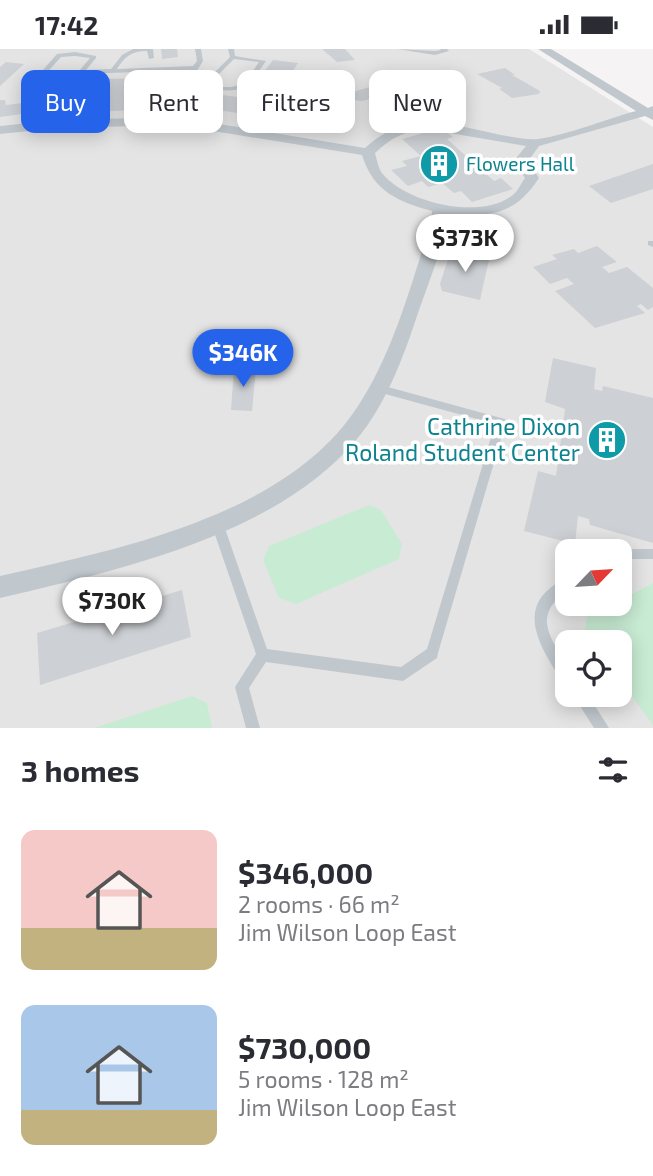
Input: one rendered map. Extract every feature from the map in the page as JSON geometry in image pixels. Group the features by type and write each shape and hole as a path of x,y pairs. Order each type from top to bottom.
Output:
{"street":[{"path":"543,49 651,113"},
{"path":"535,143 524,157 525,167 532,178 529,187 504,206 476,211 440,209 408,199 384,185 371,169 368,152 374,144 395,131 429,124 451,125 485,137 535,143 651,113"},
{"path":"0,130 21,128"},
{"path":"223,128 368,152"},
{"path":"0,587 124,555 183,536 277,492 316,466 351,432 376,388 408,317 439,223 440,209"}],"lane":[{"path":"66,49 75,54"},
{"path":"113,71 122,55 130,49 150,49 151,58"},
{"path":"110,71 195,68 200,61 198,49"},
{"path":"231,49 233,57"},
{"path":"400,49 435,53 446,51 443,49"},
{"path":"46,70 59,55 94,57 82,70"},
{"path":"223,89 246,86 263,61 233,57"},
{"path":"220,70 233,57"},
{"path":"263,655 403,674 432,653 500,422 376,388"},
{"path":"217,522 263,655"},
{"path":"632,554 653,554"},
{"path":"555,591 540,611 541,638 555,658"},
{"path":"253,728 242,687 263,655"},
{"path":"588,707 602,728"}],"shaded area":[{"path":"0,49 529,49 653,127 653,728 0,728"}],"green space":[{"path":"369,505 381,510 402,544 399,559 296,604 279,598 263,560 269,546"},
{"path":"653,583 653,725 632,696 632,630 585,630 589,616 632,616 632,594"},
{"path":"192,696 207,703 212,728 94,728"}],"building":[{"path":"161,49 177,49 178,57 162,59"},
{"path":"322,49 345,49 355,60 337,62"},
{"path":"273,60 298,63 293,70 265,70"},
{"path":"6,62 24,64 0,86 0,67"},
{"path":"505,68 540,91 539,94 512,98 499,89 502,88 477,74"},
{"path":"110,79 124,79 124,111 110,111"},
{"path":"369,87 369,99 355,100 355,91"},
{"path":"223,95 237,97 237,113 223,111"},
{"path":"0,100 5,100 6,105 21,103 21,114 0,117"},
{"name":"Flowers Hall","path":"424,133 448,133 453,137 447,139 494,181 501,178 513,189 472,202 461,191 454,193 442,183 428,187 422,181 408,186 391,170 407,166 402,161 421,156 402,139"},
{"path":"653,164 653,189 611,203 589,186"},
{"path":"597,246 617,262 602,267 609,273 627,267 653,288 653,307 648,310 641,304 637,306 645,313 595,328 555,291 574,284 567,278 550,284 533,267 557,259 552,255 574,249 578,253"},
{"path":"451,250 490,255 480,300 442,291 440,284"},
{"name":"Cathrine Dixon Roland Student Center","path":"553,358 596,368 594,389 602,391 603,386 653,398 653,543 590,525 589,519 578,516 576,539 555,539 524,531 538,471 556,476 565,409 545,402"},
{"path":"234,368 256,368 252,411 231,410"},
{"path":"182,590 191,637 40,685 37,633"}],"place":[{"name":"Flowers Hall","path":"439,164"},
{"name":"Cathrine Dixon Roland Student Center","path":"607,440"}]}
